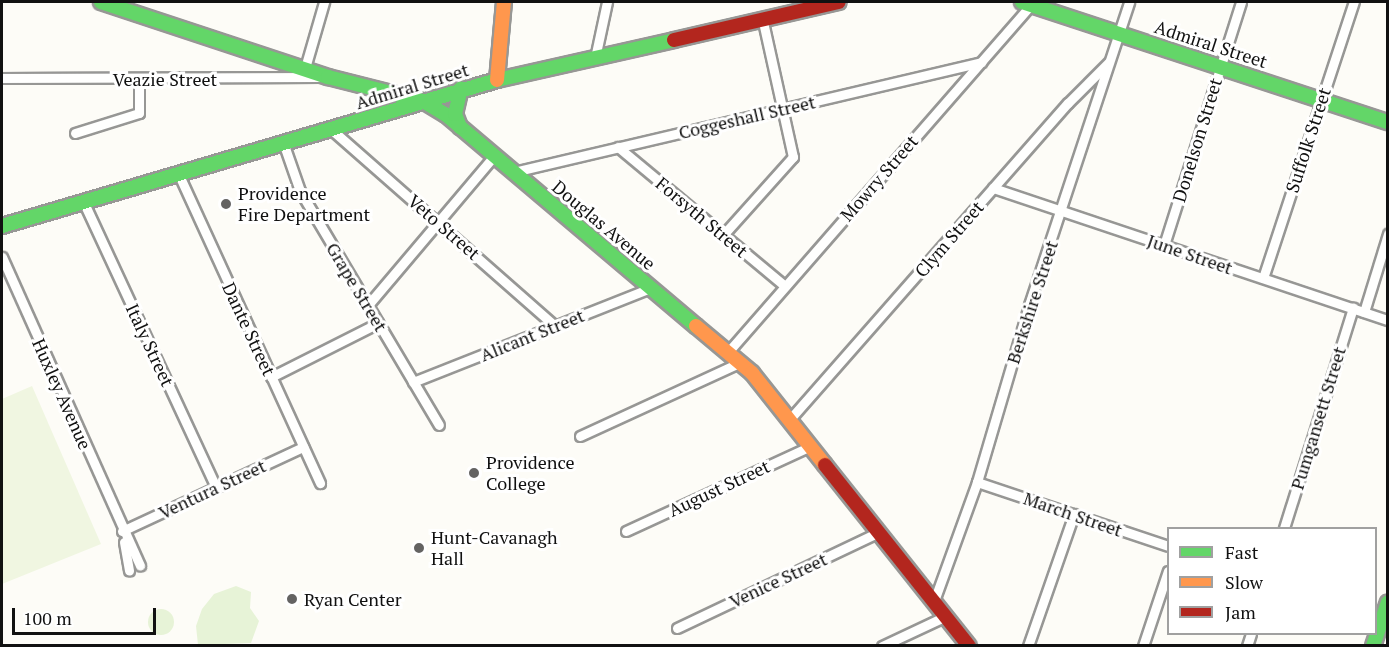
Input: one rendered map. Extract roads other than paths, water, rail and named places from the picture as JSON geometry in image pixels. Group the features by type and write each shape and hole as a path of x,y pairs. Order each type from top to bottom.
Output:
{"main road":[{"name":"Douglas Avenue","path":"104,2 328,77 423,101 460,127 741,362 790,419 969,645"},
{"path":"496,80 504,2"},
{"name":"Admiral Street","path":"2,226 284,145 461,89 839,2"},
{"name":"Admiral Street","path":"1027,3 1388,122"},
{"path":"460,127 455,114 461,89"},
{"path":"1377,629 1382,610"}],"street":[{"path":"305,68 324,2"},
{"path":"595,58 607,2"},
{"name":"Berkshire Street","path":"934,601 977,482 1129,2"},
{"name":"Donelson Street","path":"1164,245 1241,2"},
{"name":"Suffolk Street","path":"1263,278 1354,2"},
{"name":"Mowry Street","path":"728,352 981,62 1027,3"},
{"path":"723,235 793,157 762,18"},
{"name":"Coggeshall Street","path":"513,172 981,62"},
{"name":"Clym Street","path":"790,419 993,189 1110,62"},
{"name":"Veazie Street","path":"2,78 328,77"},
{"path":"75,132 139,113 139,79"},
{"name":"Veto Street","path":"332,130 555,326"},
{"name":"Grape Street","path":"284,145 300,191 439,425"},
{"name":"Forsyth Street","path":"618,147 785,286"},
{"path":"368,305 494,156"},
{"name":"Dante Street","path":"179,175 320,483"},
{"name":"June Street","path":"993,189 1388,320"},
{"name":"Italy Street","path":"84,203 216,487"},
{"path":"1364,312 1388,234"},
{"name":"Huxley Avenue","path":"2,257 122,531 140,566"},
{"name":"Alicant Street","path":"413,382 651,288"},
{"name":"Pumgansett Street","path":"1284,527 1353,308"},
{"path":"271,377 378,323"},
{"path":"580,436 741,362"},
{"name":"August Street","path":"626,531 811,446"},
{"name":"Ventura Street","path":"122,531 303,447"},
{"name":"March Street","path":"977,482 1167,546"},
{"path":"1028,645 1074,514"},
{"name":"Huxley Avenue","path":"122,531 129,571"},
{"name":"Venice Street","path":"677,628 879,531"},
{"path":"1143,645 1167,574"},
{"path":"882,645 946,616"}],"place":[{"name":"Providence Fire Department","path":"226,204"},
{"name":"Providence College","path":"474,473"},
{"name":"Hunt-Cavanagh Hall","path":"419,548"},
{"name":"Ryan Center","path":"292,599"}]}
